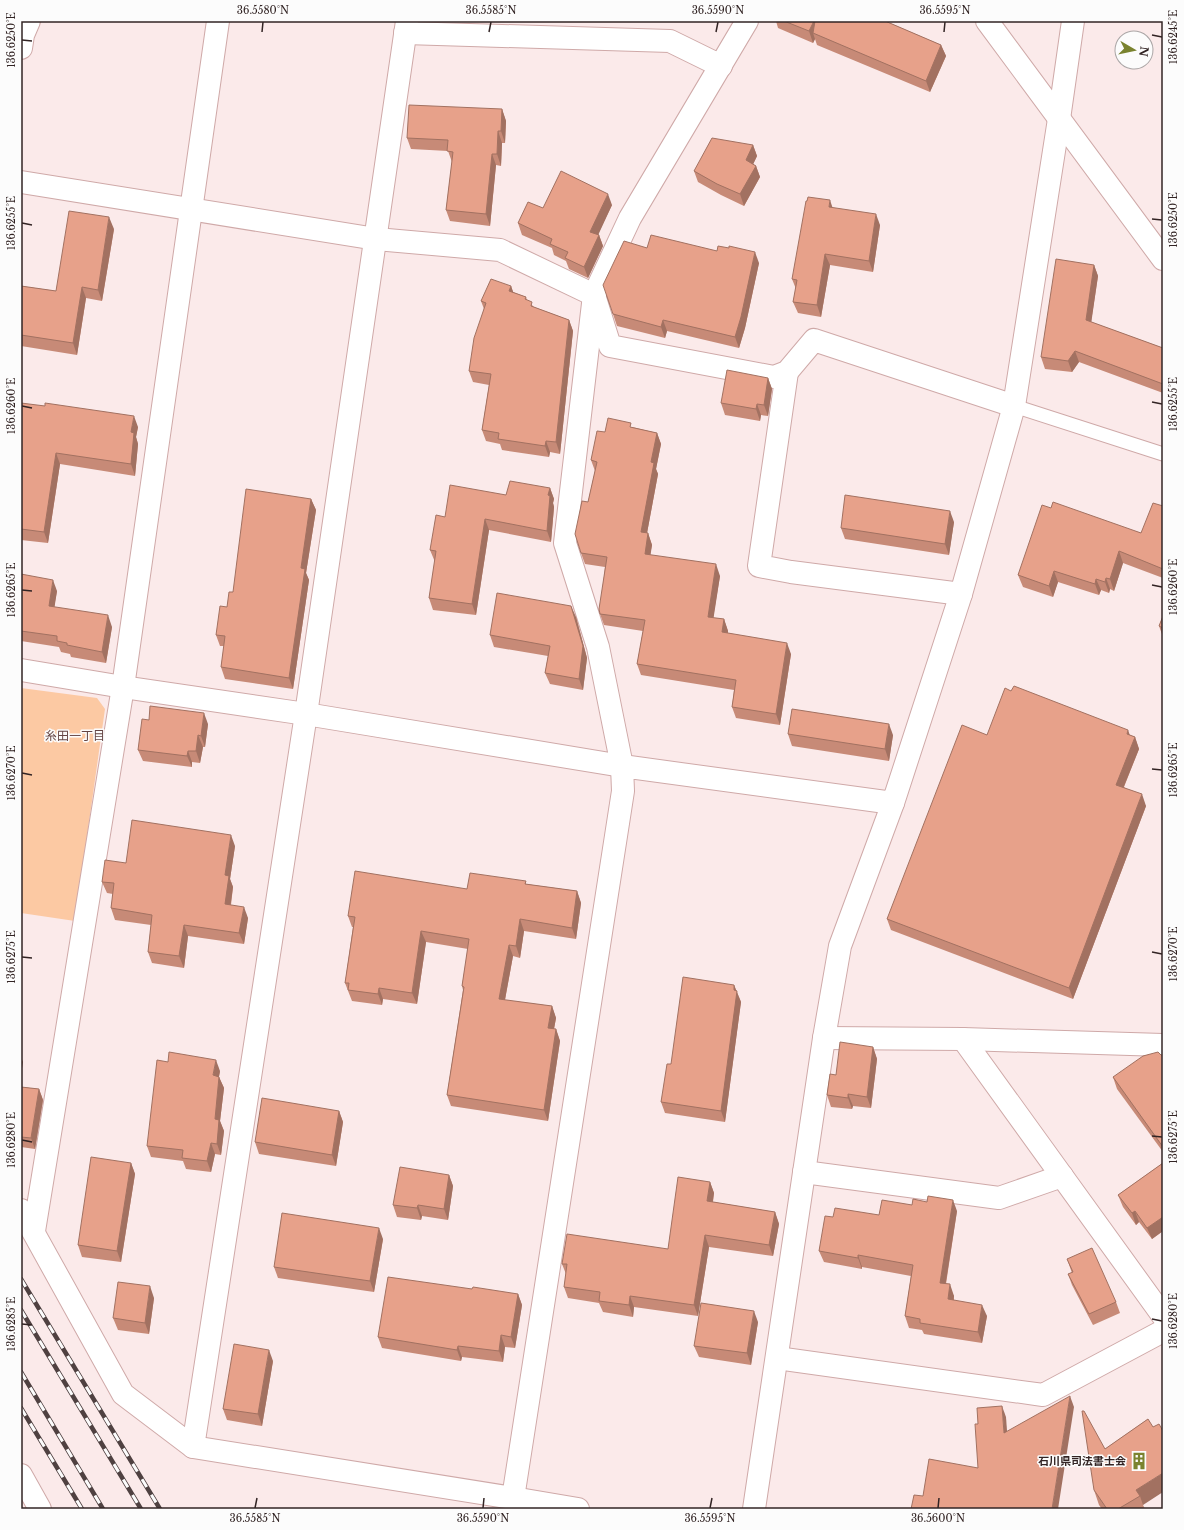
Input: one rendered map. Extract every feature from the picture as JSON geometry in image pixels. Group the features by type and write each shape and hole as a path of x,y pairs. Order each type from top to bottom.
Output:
{"street":[{"path":"21,48 23,35 29,21"},
{"path":"34,1231 123,687 218,21"},
{"path":"513,1504 623,791 622,766 598,647 566,543 594,295 630,218 747,21"},
{"path":"987,21 1163,260"},
{"path":"754,1509 824,1038 840,946 893,803 961,594 1014,406 1073,21"},
{"path":"193,1447 306,714 406,27 670,41 721,66"},
{"path":"21,182 376,239 500,250 594,295 610,346 774,377 787,372 814,340 1014,406"},
{"path":"787,372 759,566 791,572 961,594"},
{"path":"21,670 123,687 306,714 622,766 893,803"},
{"path":"824,1038 963,1039 1163,1045"},
{"path":"963,1039 1163,1316"},
{"path":"804,1172 999,1198 1062,1176"},
{"path":"21,1210 123,1394 193,1447 513,1504 578,1509"},
{"path":"777,1358 1043,1395 1163,1331"},
{"path":"21,1475 40,1509"}],"lane":[{"path":"1014,406 1163,454"}],"shaded area":[{"path":"21,688 97,698 105,709 75,921 21,913"}],"building":[{"path":"784,21 814,21 809,31"},
{"path":"815,21 885,21 941,45 926,81 813,33"},
{"path":"409,105 502,109 501,131 498,131 497,154 492,154 486,214 446,210 453,152 447,151 448,140 407,138"},
{"path":"712,138 753,145 746,160 756,166 740,194 717,184 694,171"},
{"path":"561,171 608,194 590,232 599,235 584,267 565,258 568,252 550,244 552,239 518,223 528,202 543,208"},
{"path":"808,197 830,200 829,207 876,214 869,261 825,254 817,305 793,302 797,280 792,279"},
{"path":"69,211 109,217 98,290 82,287 73,343 21,335 21,286 56,291"},
{"path":"651,235 717,251 718,246 729,248 729,246 755,252 741,317 735,337 663,320 661,327 613,314 603,285 624,241 647,248"},
{"path":"1056,259 1094,265 1086,320 1163,348 1163,384 1075,351 1068,361 1041,357"},
{"path":"491,279 511,286 509,291 526,297 525,299 532,302 531,306 569,320 556,442 546,441 545,446 498,439 499,433 482,430 491,374 469,371 474,338 486,303 481,301"},
{"path":"727,370 768,378 764,405 757,404 756,409 721,403"},
{"path":"21,403 45,406 45,403 134,416 131,432 134,433 131,464 56,453 44,532 21,529"},
{"path":"608,418 631,423 630,427 657,433 651,462 654,463 641,532 648,533 645,554 716,564 708,617 724,619 722,632 787,643 776,714 732,707 736,680 637,664 645,620 600,614 599,609 607,557 581,553 575,534 582,501 588,502 597,462 591,460 597,431 605,432"},
{"path":"510,481 550,488 548,495 550,496 547,531 485,519 472,604 429,598 436,551 430,550 436,515 445,517 450,485 506,495"},
{"path":"246,489 311,499 301,568 305,569 289,678 221,667 225,636 216,635 220,606 227,607 229,592 233,592"},
{"path":"845,495 950,511 945,544 841,528"},
{"path":"1053,502 1141,533 1153,503 1163,506 1163,569 1119,551 1110,579 1106,578 1105,582 1096,579 1095,584 1054,571 1049,586 1018,575 1042,505 1051,508"},
{"path":"21,574 53,580 49,606 108,615 102,652 67,645 67,643 57,641 57,636 21,631"},
{"path":"497,593 571,606 583,646 579,679 545,673 550,646 490,635"},
{"path":"1163,616 1163,628 1159,626"},
{"path":"1014,686 1128,730 1127,734 1135,737 1116,785 1142,794 1069,988 887,919 962,725 987,735 1005,688 1011,691"},
{"path":"150,706 204,713 201,736 198,735 196,751 188,751 187,756 138,750 142,719 149,720"},
{"path":"792,709 889,724 885,749 788,734"},
{"path":"132,820 231,835 225,875 229,876 225,904 244,907 239,933 184,925 179,956 148,952 152,915 111,908 114,883 102,882 105,860 126,863"},
{"path":"355,871 467,889 470,873 526,881 525,884 577,891 572,928 520,919 516,946 509,945 499,999 552,1006 548,1028 556,1029 544,1110 447,1095 464,987 462,986 469,939 421,931 412,993 379,988 378,994 348,990 349,983 345,983 355,917 348,916"},
{"path":"683,977 734,985 734,990 737,991 721,1111 661,1102 667,1064 671,1064"},
{"path":"840,1042 873,1047 867,1097 848,1094 848,1098 827,1095 830,1074 836,1075"},
{"path":"169,1052 216,1060 213,1075 219,1077 215,1119 219,1120 217,1144 211,1143 207,1161 182,1158 183,1150 147,1146 157,1060 168,1062"},
{"path":"1158,1052 1163,1055 1163,1147 1113,1077 1143,1056"},
{"path":"21,1087 39,1089 31,1138 21,1137"},
{"path":"262,1098 339,1111 332,1155 255,1142"},
{"path":"91,1157 131,1163 117,1251 78,1245"},
{"path":"1163,1163 1163,1217 1147,1228 1135,1211 1132,1213 1118,1195"},
{"path":"400,1167 449,1175 444,1209 418,1205 417,1208 393,1205"},
{"path":"678,1177 710,1182 707,1201 775,1212 769,1245 705,1235 694,1305 630,1296 629,1305 599,1301 600,1292 564,1287 567,1264 562,1264 567,1234 668,1249"},
{"path":"928,1196 953,1200 940,1283 950,1284 948,1299 982,1305 978,1332 920,1323 920,1319 905,1316 913,1265 858,1255 858,1258 819,1251 825,1216 833,1217 835,1208 879,1215 882,1200 912,1205 913,1199 927,1202"},
{"path":"282,1213 379,1228 370,1281 274,1267"},
{"path":"1092,1248 1116,1302 1089,1314 1068,1274 1073,1272 1067,1259"},
{"path":"388,1277 518,1294 511,1337 501,1335 499,1351 458,1346 457,1350 378,1337"},
{"path":"118,1282 150,1286 145,1323 113,1318"},
{"path":"701,1303 754,1311 747,1353 694,1346"},
{"path":"234,1344 269,1350 258,1414 223,1409"},
{"path":"1070,1396 1052,1509 911,1509 914,1495 923,1496 929,1459 978,1468 975,1424 978,1424 977,1408 1002,1406 1004,1433"},
{"name":"石川県司法書士会","path":"1082,1411 1084,1411 1105,1449 1148,1419 1153,1427 1159,1424 1163,1431 1163,1473 1136,1490 1140,1496 1118,1509 1107,1509 1094,1490"}],"railway":[{"path":"21,1279 160,1509"},
{"path":"21,1310 141,1509"},
{"path":"21,1372 103,1509"},
{"path":"21,1408 82,1509"}],"place":[{"name":"石川県司法書士会","path":"1139,1461"}],"district":[{"name":"糸田一丁目","path":"75,736"}]}
